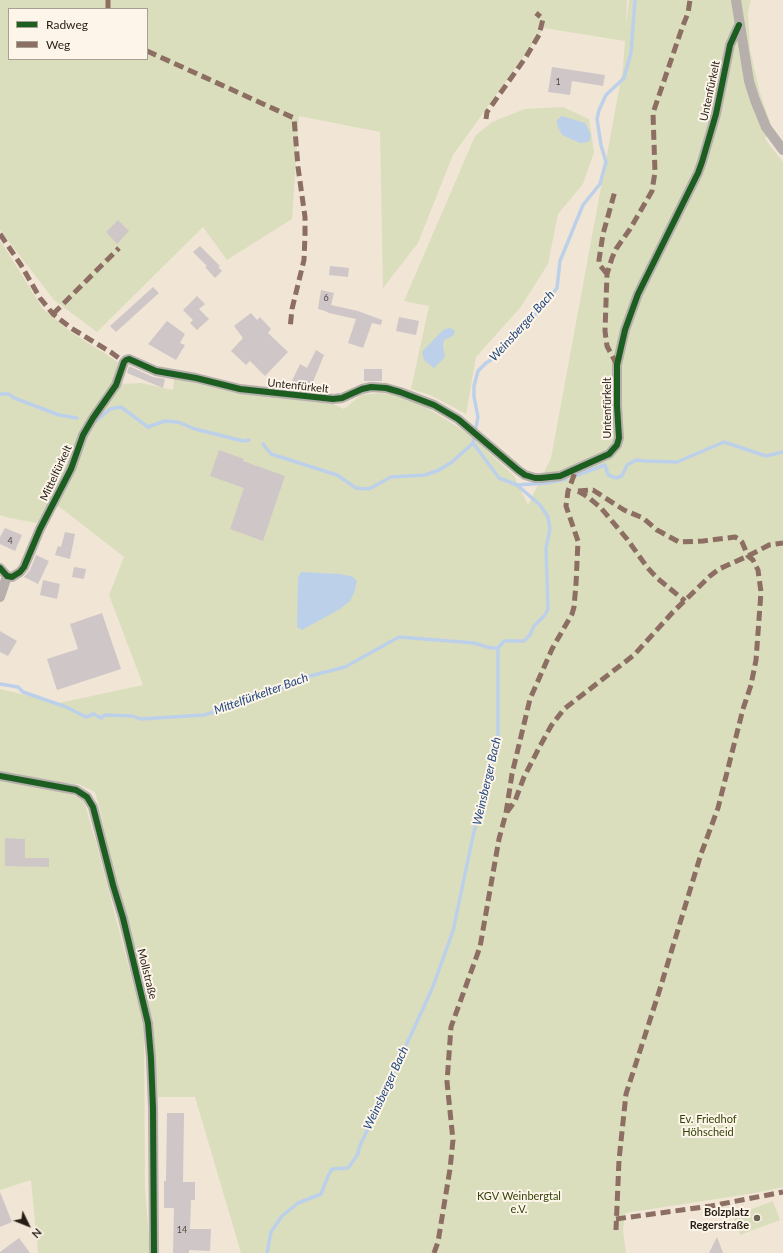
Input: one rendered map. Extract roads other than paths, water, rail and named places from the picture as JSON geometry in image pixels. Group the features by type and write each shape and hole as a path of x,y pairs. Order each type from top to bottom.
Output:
{"street":[{"path":"736,0 749,81 766,127 783,150"},
{"name":"Untenfürkelt","path":"124,362 126,360 133,360 156,371 196,378 240,390 300,396 333,399 342,398 371,387 386,388 434,405 466,425 518,470 529,476 541,478 560,476 609,454 618,445 620,432 618,406 618,365 625,330 638,294 702,162 716,114 730,45 739,25"},
{"name":"Mittelfürkelt","path":"7,576 12,577 17,575 24,567 40,529 70,469 83,435 116,385 124,362"},
{"path":"0,568 7,576 0,597"},
{"name":"Mollstraße","path":"0,776 76,790 87,797 93,807 123,918 148,1023 153,1108 154,1253"}],"water":[{"path":"562,116 585,123 591,135 589,142 580,143 562,135 557,125 557,120"},
{"path":"450,328 455,332 453,336 444,340 443,345 445,357 434,368 424,360 422,352 441,332"},
{"path":"301,572 341,574 353,577 357,581 350,601 340,609 302,630 297,627 298,578"}],"waterway":[{"name":"Weinsberger Bach","path":"267,1253 271,1232 282,1216 298,1203 321,1194 332,1169 348,1168 358,1154 359,1148 432,989 453,931 473,836 498,734 498,648 504,641 524,641 548,609 546,548 550,529 548,517 540,505 517,485 499,478 473,443 478,417 474,397 474,386 478,371 486,363 500,354 557,288 560,261 583,205 600,184 606,162 601,145 597,119 599,110 606,95 624,78 631,53 635,0"},
{"path":"0,394 9,394 14,398 59,415 77,418"},
{"path":"96,421 110,409 121,407 148,427 165,421 178,422 195,429 243,441 249,440"},
{"path":"577,475 605,465 608,475 616,478 622,476 627,465 636,460 677,462 724,442 766,456 783,452"},
{"path":"263,444 271,454 337,475 356,488 369,489 391,477 425,475 439,470 452,462 473,443"},
{"path":"517,485 547,483 566,479"},
{"name":"Mittelfürkelter Bach","path":"0,684 18,687 23,692 66,707 86,717 94,714 101,718 105,715 133,716 140,719 204,715 245,703 290,685 302,678 345,667 399,637 474,643 491,648 498,648"}],"place":[{"name":"Bolzplatz Regerstraße","path":"757,1218"}],"park label":[{"name":"Ev. Friedhof Höhscheid","path":"708,1125"},
{"name":"KGV Weinbergtal e.V.","path":"519,1202"}]}
